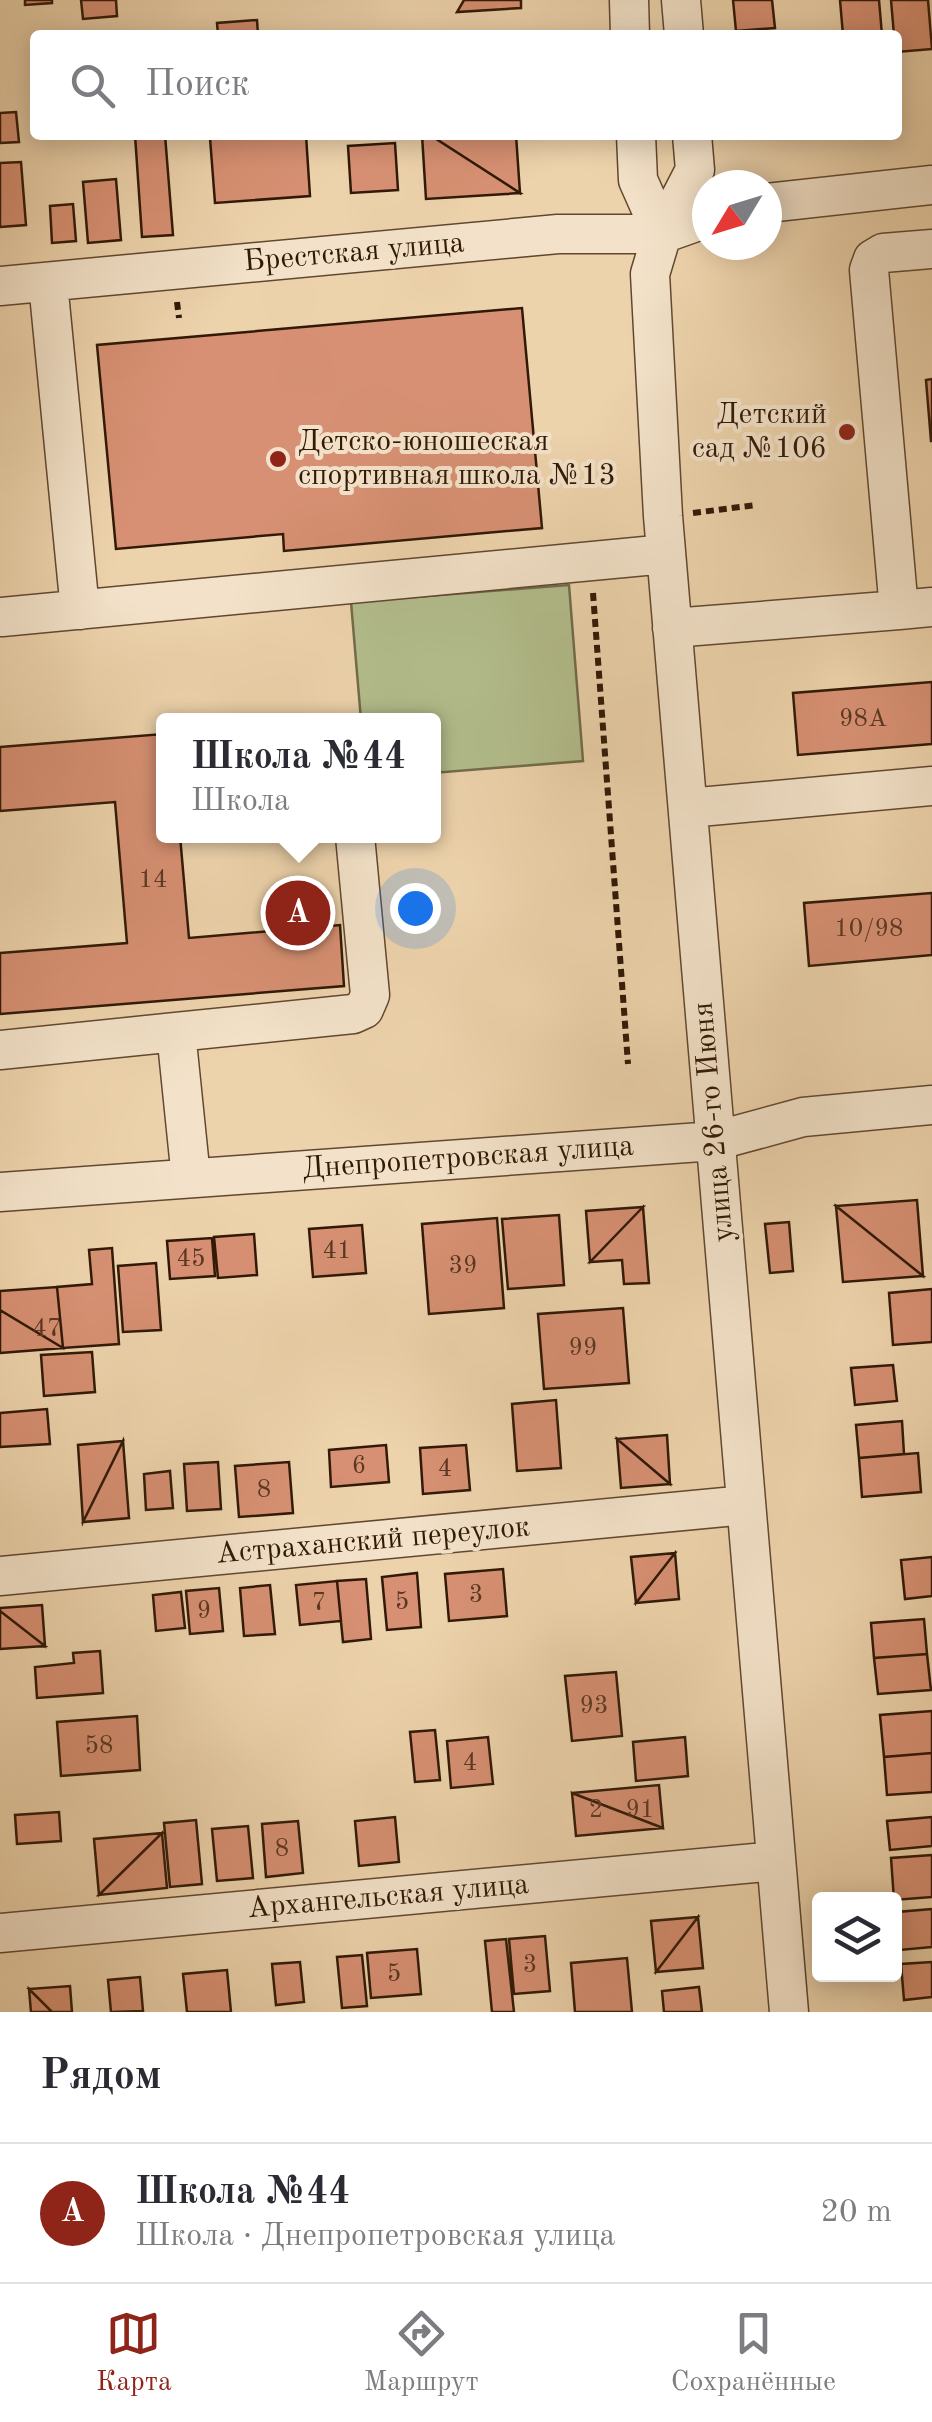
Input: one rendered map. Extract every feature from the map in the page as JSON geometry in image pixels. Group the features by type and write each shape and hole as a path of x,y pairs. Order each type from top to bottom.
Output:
{"street":[{"path":"628,0 630,30"},
{"path":"681,0 684,30"},
{"path":"636,140 638,180 662,234"},
{"name":"улица 26-го Июня","path":"692,140 695,170 662,234 650,274 666,554 789,2012"},
{"path":"782,201 932,185"},
{"name":"Брестская улица","path":"0,286 558,234 662,234 692,223"},
{"path":"672,628 916,608 869,270 873,259 883,253 932,248"},
{"path":"48,282 80,610"},
{"path":"2,617 666,554"},
{"path":"688,808 932,786"},
{"path":"0,1050 353,1014 364,1009 370,995 355,843"},
{"path":"176,1032 191,1178"},
{"name":"Днепропетровская улица","path":"0,1192 715,1141 803,1117 932,1105"},
{"name":"Астраханский переулок","path":"0,1576 746,1505"},
{"name":"Архангельская улица","path":"0,1933 776,1861"}],"path":[{"path":"178,302 179,318"},
{"path":"693,512 756,505"},
{"path":"590,561 628,1064"}],"green space":[{"path":"569,585 583,761 441,772 441,713 360,713 351,602"}],"building":[{"path":"25,0 52,0 52,3 25,5"},
{"path":"81,0 116,0 117,16 83,19"},
{"path":"464,0 521,0 521,8 457,12"},
{"path":"733,0 772,0 775,28 736,30"},
{"path":"840,0 879,0 882,30 843,30"},
{"path":"891,0 928,0 932,49 902,52 902,30 894,30"},
{"path":"257,20 258,30 218,30 217,23"},
{"path":"16,112 19,142 0,143 0,113"},
{"path":"135,140 165,140 173,235 142,237"},
{"path":"210,140 306,140 310,196 215,203"},
{"path":"422,140 438,140 520,193 426,199"},
{"path":"438,140 516,140 520,193"},
{"path":"395,143 398,190 351,193 348,146"},
{"path":"21,162 26,225 0,227 0,163"},
{"path":"116,179 121,240 88,243 83,182"},
{"path":"73,204 76,241 52,243 50,206"},
{"path":"522,308 542,528 284,551 283,534 116,549 97,345"},
{"path":"932,379 932,441 931,441 926,380"},
{"path":"932,682 932,744 798,755 793,693"},
{"path":"156,735 156,843 181,843 189,938 340,925 344,986 0,1014 0,953 127,943 115,802 0,811 0,747"},
{"path":"932,893 932,955 809,966 804,903"},
{"path":"917,1200 923,1276 836,1206"},
{"path":"836,1206 923,1276 843,1282"},
{"path":"643,1207 649,1283 624,1284 622,1260 590,1262"},
{"path":"643,1207 590,1262 586,1211"},
{"path":"559,1215 564,1285 508,1289 502,1219"},
{"path":"497,1218 504,1308 429,1314 422,1224"},
{"path":"789,1222 793,1271 770,1273 765,1224"},
{"path":"362,1225 366,1273 313,1277 309,1229"},
{"path":"254,1234 257,1275 218,1278 214,1237"},
{"path":"212,1238 215,1276 170,1279 167,1241"},
{"path":"112,1248 119,1344 63,1348 57,1287 92,1284 89,1250"},
{"path":"156,1263 161,1330 123,1332 118,1266"},
{"path":"57,1287 63,1348 0,1310 0,1291"},
{"path":"932,1289 932,1342 893,1345 889,1293"},
{"path":"623,1308 629,1383 544,1389 538,1314"},
{"path":"0,1310 63,1348 0,1353"},
{"path":"92,1352 95,1392 44,1396 41,1355"},
{"path":"893,1365 897,1401 855,1405 851,1368"},
{"path":"556,1400 561,1468 517,1471 512,1404"},
{"path":"47,1409 50,1444 0,1447 0,1413"},
{"path":"902,1421 904,1454 859,1458 856,1425"},
{"path":"667,1435 670,1484 617,1439"},
{"path":"617,1439 670,1484 621,1488"},
{"path":"123,1441 129,1518 83,1522"},
{"path":"123,1441 83,1522 78,1445"},
{"path":"386,1445 389,1482 331,1487 329,1450"},
{"path":"466,1445 470,1490 423,1494 420,1448"},
{"path":"918,1453 921,1492 862,1497 859,1458"},
{"path":"218,1462 221,1509 187,1511 184,1464"},
{"path":"289,1462 293,1513 239,1517 235,1466"},
{"path":"170,1471 173,1508 146,1510 144,1474"},
{"path":"675,1553 636,1603 631,1557"},
{"path":"675,1553 679,1599 636,1603"},
{"path":"932,1557 932,1596 905,1599 901,1560"},
{"path":"503,1569 507,1616 449,1621 445,1574"},
{"path":"417,1573 421,1627 387,1630 382,1577"},
{"path":"366,1579 371,1639 343,1642 337,1581"},
{"path":"337,1581 341,1621 300,1625 296,1585"},
{"path":"270,1585 275,1634 244,1636 240,1588"},
{"path":"219,1588 223,1631 190,1634 186,1591"},
{"path":"181,1592 185,1628 156,1631 153,1595"},
{"path":"42,1605 45,1646 0,1611 0,1608"},
{"path":"0,1611 45,1646 0,1649"},
{"path":"924,1619 927,1654 874,1658 871,1623"},
{"path":"100,1651 103,1693 37,1698 35,1667 74,1663 73,1653"},
{"path":"927,1654 931,1690 878,1694 874,1658"},
{"path":"616,1672 622,1736 572,1741 565,1676"},
{"path":"932,1711 932,1753 884,1757 880,1715"},
{"path":"137,1716 140,1770 61,1776 57,1722"},
{"path":"435,1730 440,1780 415,1782 410,1732"},
{"path":"488,1737 493,1784 451,1788 447,1741"},
{"path":"685,1737 688,1776 636,1781 633,1742"},
{"path":"932,1753 932,1792 887,1795 884,1757"},
{"path":"659,1785 663,1828 572,1793"},
{"path":"572,1793 663,1828 576,1836"},
{"path":"59,1812 61,1841 17,1844 15,1815"},
{"path":"395,1817 399,1862 359,1866 355,1821"},
{"path":"932,1817 932,1846 890,1850 887,1821"},
{"path":"196,1820 202,1884 170,1887 164,1823"},
{"path":"298,1821 303,1873 266,1877 262,1824"},
{"path":"248,1826 253,1878 217,1881 212,1829"},
{"path":"162,1833 167,1888 99,1895"},
{"path":"162,1833 99,1895 94,1839"},
{"path":"932,1855 932,1897 902,1899 902,1892 893,1892 891,1858"},
{"path":"932,1909 932,1947 902,1950 902,1912"},
{"path":"698,1917 656,1972 651,1921"},
{"path":"698,1917 703,1968 656,1972"},
{"path":"545,1936 550,1991 514,1994 509,1939"},
{"path":"506,1939 514,2012 492,2012 485,1941"},
{"path":"417,1949 421,1994 371,1998 367,1953"},
{"path":"362,1955 367,2006 342,2008 337,1957"},
{"path":"627,1958 632,2012 575,2012 571,1963"},
{"path":"300,1962 304,2002 276,2005 272,1964"},
{"path":"932,1962 932,1997 904,2000 902,1964"},
{"path":"227,1970 231,2012 187,2012 183,1974"},
{"path":"140,1977 143,2011 111,2012 108,1980"},
{"path":"70,1986 72,2012 52,2012 29,1989"},
{"path":"699,1987 702,2012 664,2012 662,1991"},
{"path":"29,1989 52,2012 31,2012"}],"place":[{"name":"Детский сад №106","path":"847,432"},
{"name":"Детско-юношеская спортивная школа №13","path":"278,459"},
{"name":"Школа №44","path":"298,913"}]}
